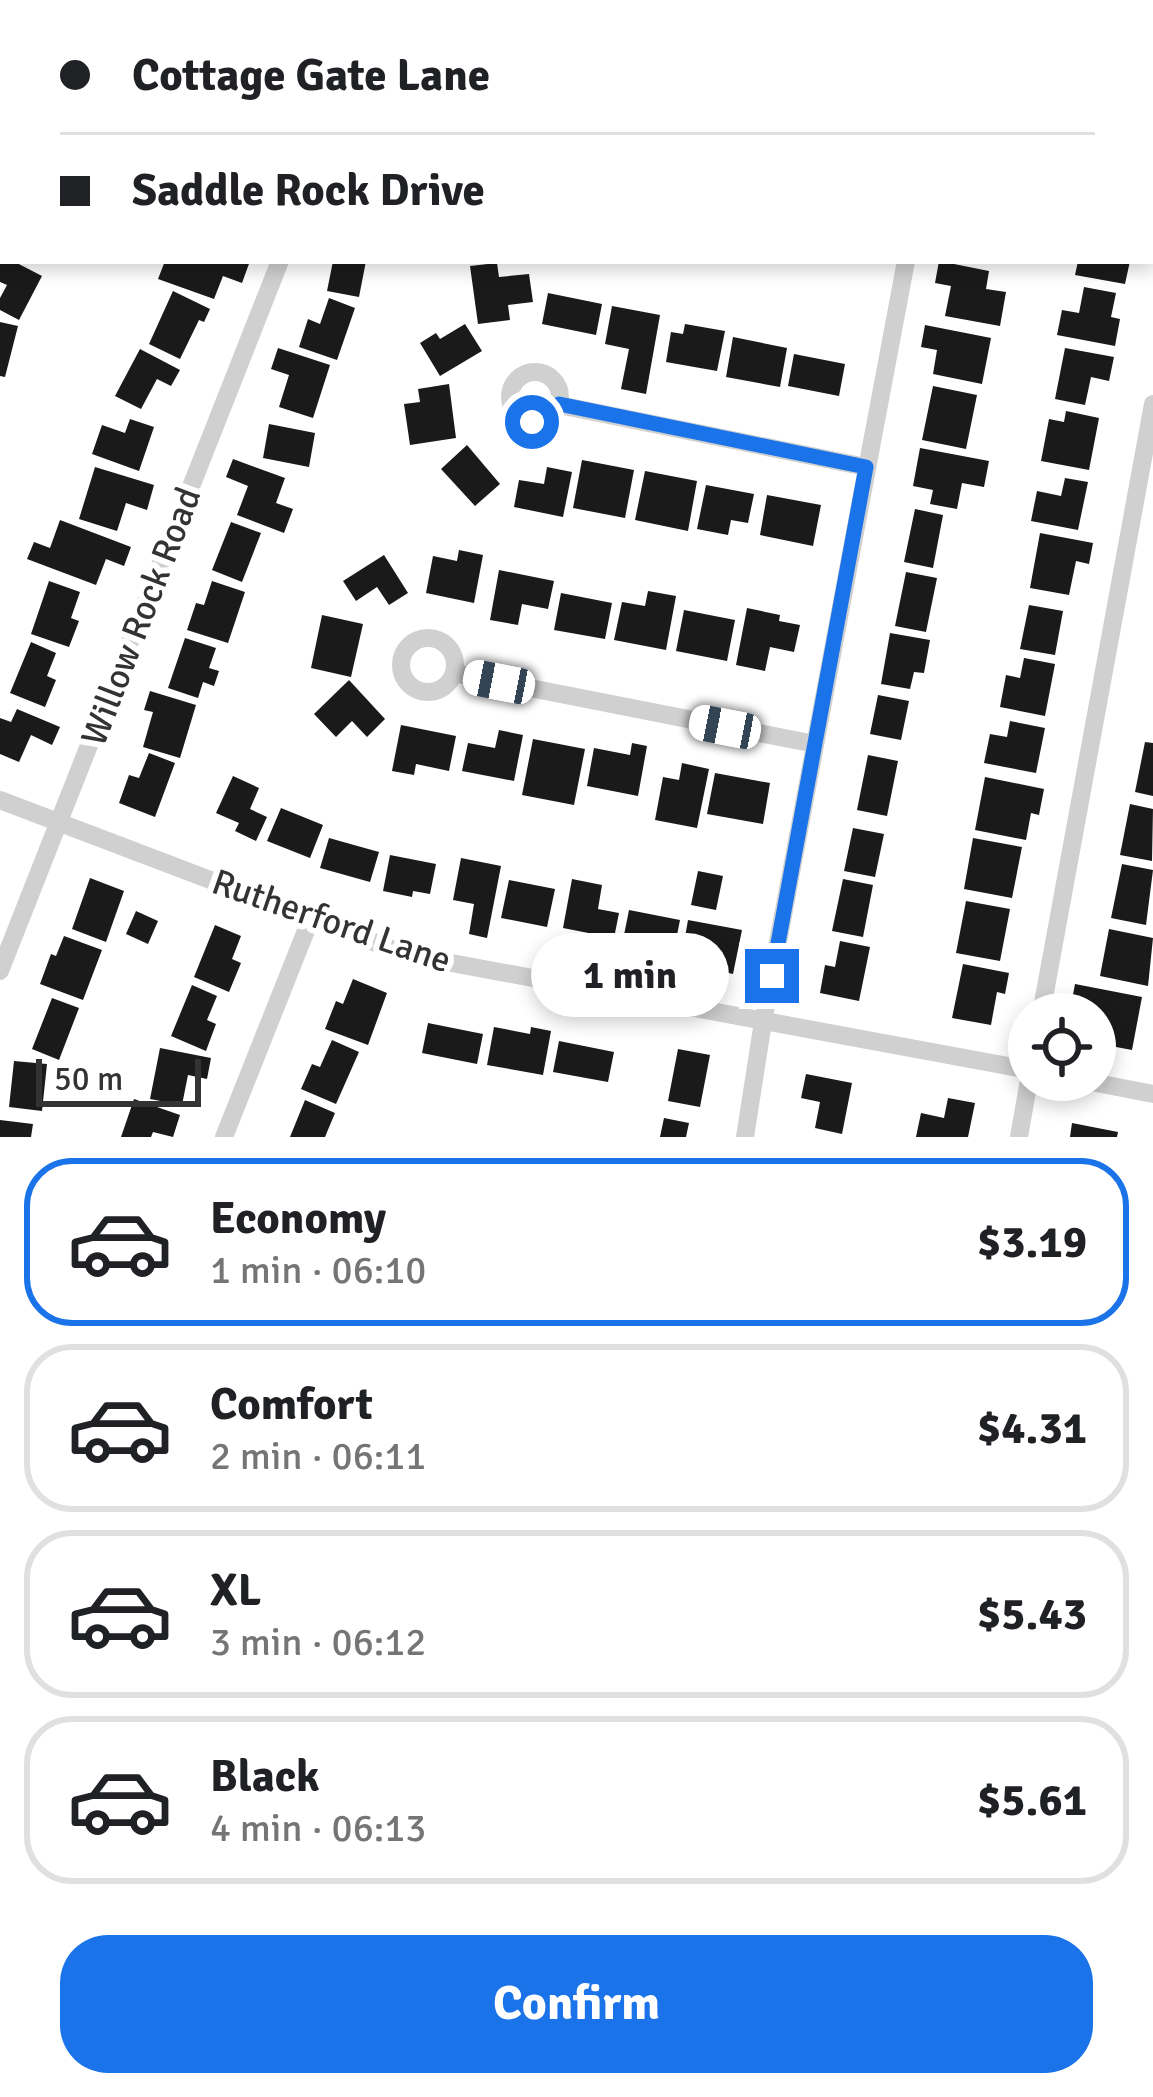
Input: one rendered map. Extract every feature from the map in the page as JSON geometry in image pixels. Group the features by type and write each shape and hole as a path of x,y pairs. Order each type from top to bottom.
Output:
{"street":[{"name":"Willow Rock Road","path":"0,971 279,264"},
{"path":"745,1137 905,264"},
{"path":"559,404 866,467"},
{"path":"1045,993 1153,404"},
{"path":"454,673 815,744"},
{"name":"Rutherford Lane","path":"0,800 430,959 1008,1066"},
{"path":"224,1137 310,918"},
{"path":"1116,1087 1153,1094"},
{"path":"1018,1137 1025,1101"}],"building":[{"path":"0,264 19,264 42,276 19,320 0,310 7,285 0,282"},
{"path":"164,264 249,264 242,283 223,276 214,299 158,279"},
{"path":"332,264 365,264 359,297 327,291"},
{"path":"497,264 499,277 529,274 533,302 508,305 510,320 478,324 470,266"},
{"path":"938,264 989,271 986,289 1006,292 1000,326 945,316 951,286 935,283"},
{"path":"1077,264 1129,264 1125,284 1075,275"},
{"path":"1084,287 1116,293 1111,317 1120,319 1115,346 1057,335 1062,310 1079,313"},
{"path":"173,291 210,309 204,322 199,320 180,359 149,344"},
{"path":"548,293 602,304 596,335 542,324"},
{"path":"329,298 355,308 337,360 299,347 308,319 320,324"},
{"path":"612,306 660,315 646,394 621,389 629,349 605,344"},
{"path":"0,322 18,326 5,377 0,376"},
{"path":"465,324 482,351 440,376 420,343 436,333 440,339"},
{"path":"685,324 725,331 717,371 666,362 671,332 683,334"},
{"path":"925,325 991,338 982,384 933,374 937,350 921,347"},
{"path":"733,337 787,348 780,387 726,377"},
{"path":"278,348 330,365 313,418 279,407 289,375 271,369"},
{"path":"1065,348 1114,357 1109,381 1091,377 1085,405 1055,399"},
{"path":"140,349 180,370 171,386 157,379 141,409 115,396"},
{"path":"794,354 845,364 839,396 788,386"},
{"path":"449,384 456,438 410,445 404,404 420,402 418,389"},
{"path":"933,386 977,395 966,449 922,440"},
{"path":"1066,411 1099,418 1089,470 1041,461 1049,419 1064,422"},
{"path":"130,419 154,427 139,471 92,454 102,425 125,433"},
{"path":"269,424 315,433 309,467 263,458"},
{"path":"467,445 500,484 475,506 441,469"},
{"path":"920,448 989,461 984,487 962,483 957,509 930,504 933,490 913,486"},
{"path":"233,459 285,478 276,503 293,509 284,533 237,515 248,486 226,477"},
{"path":"582,460 634,470 625,518 573,508"},
{"path":"95,467 154,485 147,510 126,503 117,531 79,519"},
{"path":"547,467 572,472 563,517 514,507 519,480 544,484"},
{"path":"645,471 697,481 688,531 635,520"},
{"path":"1065,478 1088,482 1078,530 1031,521 1037,491 1061,496"},
{"path":"706,485 754,494 748,523 731,520 728,535 697,529"},
{"path":"767,495 821,505 813,546 760,535"},
{"path":"915,509 943,515 933,568 904,562"},
{"path":"60,520 131,547 124,566 106,559 96,585 27,559 34,542 50,548"},
{"path":"231,522 261,533 242,582 212,570"},
{"path":"1040,533 1093,543 1089,564 1076,561 1069,595 1030,588"},
{"path":"459,550 483,555 474,603 426,593 433,556 457,561"},
{"path":"384,555 408,593 389,605 377,587 356,601 343,581"},
{"path":"499,570 554,581 548,609 522,604 518,625 490,620"},
{"path":"906,572 937,578 926,632 895,626"},
{"path":"49,581 80,592 71,618 79,621 69,647 31,634"},
{"path":"212,581 245,592 228,643 187,630 196,603 204,605"},
{"path":"648,591 676,596 666,650 614,640 622,602 645,606"},
{"path":"561,593 612,603 605,639 554,630"},
{"path":"1029,605 1063,611 1055,655 1020,649"},
{"path":"747,608 800,625 794,652 770,647 765,671 736,665"},
{"path":"684,610 735,620 727,661 676,651"},
{"path":"322,615 363,624 351,677 311,668"},
{"path":"890,633 930,640 924,673 914,672 910,689 881,684"},
{"path":"185,638 216,648 209,668 219,671 214,686 203,682 198,698 168,688"},
{"path":"31,642 56,653 47,676 56,680 45,707 10,693"},
{"path":"1024,658 1055,664 1045,716 1000,707 1006,675 1020,678"},
{"path":"349,680 385,719 367,737 352,721 336,737 314,714"},
{"path":"150,691 196,705 180,758 143,747 153,712 144,710"},
{"path":"878,695 909,701 901,740 870,734"},
{"path":"17,709 60,727 52,745 31,735 19,762 0,754 0,718 11,722"},
{"path":"1010,721 1045,728 1036,773 984,763 990,734 1007,737"},
{"path":"401,725 456,736 449,771 416,764 414,775 392,771"},
{"path":"499,730 523,735 514,781 462,771 468,743 495,748"},
{"path":"533,739 585,749 574,805 522,795"},
{"path":"1145,742 1153,743 1153,796 1135,792"},
{"path":"632,743 647,746 638,796 587,786 594,748 630,755"},
{"path":"149,753 175,763 155,817 119,803 129,775 139,778"},
{"path":"868,755 898,761 887,816 857,810"},
{"path":"682,763 709,769 697,828 655,820 663,777 679,780"},
{"path":"715,773 770,783 763,824 707,814"},
{"path":"233,776 259,788 250,809 267,817 256,841 235,831 239,823 216,813"},
{"path":"985,777 1044,789 1039,815 1031,813 1026,840 975,830"},
{"path":"1130,804 1153,809 1152,861 1120,855"},
{"path":"281,808 323,825 310,858 267,841"},
{"path":"853,828 884,834 875,877 844,871"},
{"path":"329,838 379,852 370,882 320,868"},
{"path":"973,838 1022,847 1012,898 964,889"},
{"path":"390,855 436,864 430,894 413,891 412,897 383,891"},
{"path":"461,858 501,866 487,938 469,934 474,904 453,900"},
{"path":"1122,864 1153,870 1146,925 1111,918"},
{"path":"698,871 723,876 716,910 691,905"},
{"path":"90,878 124,891 106,942 72,929"},
{"path":"572,879 602,885 598,909 619,913 614,938 563,928"},
{"path":"843,879 873,885 863,937 832,931"},
{"path":"509,880 555,889 547,927 501,918"},
{"path":"966,901 1010,909 1000,961 956,953"},
{"path":"629,910 680,920 674,950 623,940"},
{"path":"136,911 158,921 148,944 126,934"},
{"path":"688,920 742,930 733,974 720,971 723,957 683,949"},
{"path":"215,925 241,936 232,959 241,963 229,992 194,977"},
{"path":"1109,929 1153,938 1148,986 1100,976"},
{"path":"64,936 102,950 83,1000 40,984"},
{"path":"840,941 870,947 859,1001 820,993 825,965 835,967"},
{"path":"963,964 1009,973 1005,994 997,992 991,1025 952,1018"},
{"path":"353,979 387,993 368,1045 325,1029 336,1001 343,1004"},
{"path":"1075,984 1142,997 1132,1050 1116,1047 1116,993 1073,993"},
{"path":"192,985 217,996 207,1020 216,1024 206,1051 171,1036"},
{"path":"52,998 79,1008 59,1060 32,1049"},
{"path":"428,1023 483,1034 477,1064 422,1053"},
{"path":"494,1027 530,1034 531,1027 551,1031 543,1075 487,1065"},
{"path":"332,1040 359,1052 336,1104 301,1089 312,1064 320,1067"},
{"path":"559,1041 614,1052 608,1082 553,1072"},
{"path":"160,1048 211,1058 207,1079 188,1075 182,1105 150,1099"},
{"path":"678,1049 710,1055 700,1107 668,1101"},
{"path":"14,1061 47,1064 42,1111 9,1107"},
{"path":"806,1074 852,1083 842,1134 815,1128 820,1102 801,1098"},
{"path":"948,1098 975,1103 968,1137 916,1137 921,1113 944,1118"},
{"path":"134,1099 180,1115 173,1137 153,1132 151,1137 121,1137"},
{"path":"305,1100 335,1113 325,1137 290,1137"},
{"path":"664,1118 689,1123 686,1137 660,1137"},
{"path":"0,1120 33,1124 31,1137 0,1137"},
{"path":"1072,1123 1118,1132 1117,1137 1070,1137"}],"route":[{"path":"532,422 548,418 559,404 866,467 772,976"}]}
